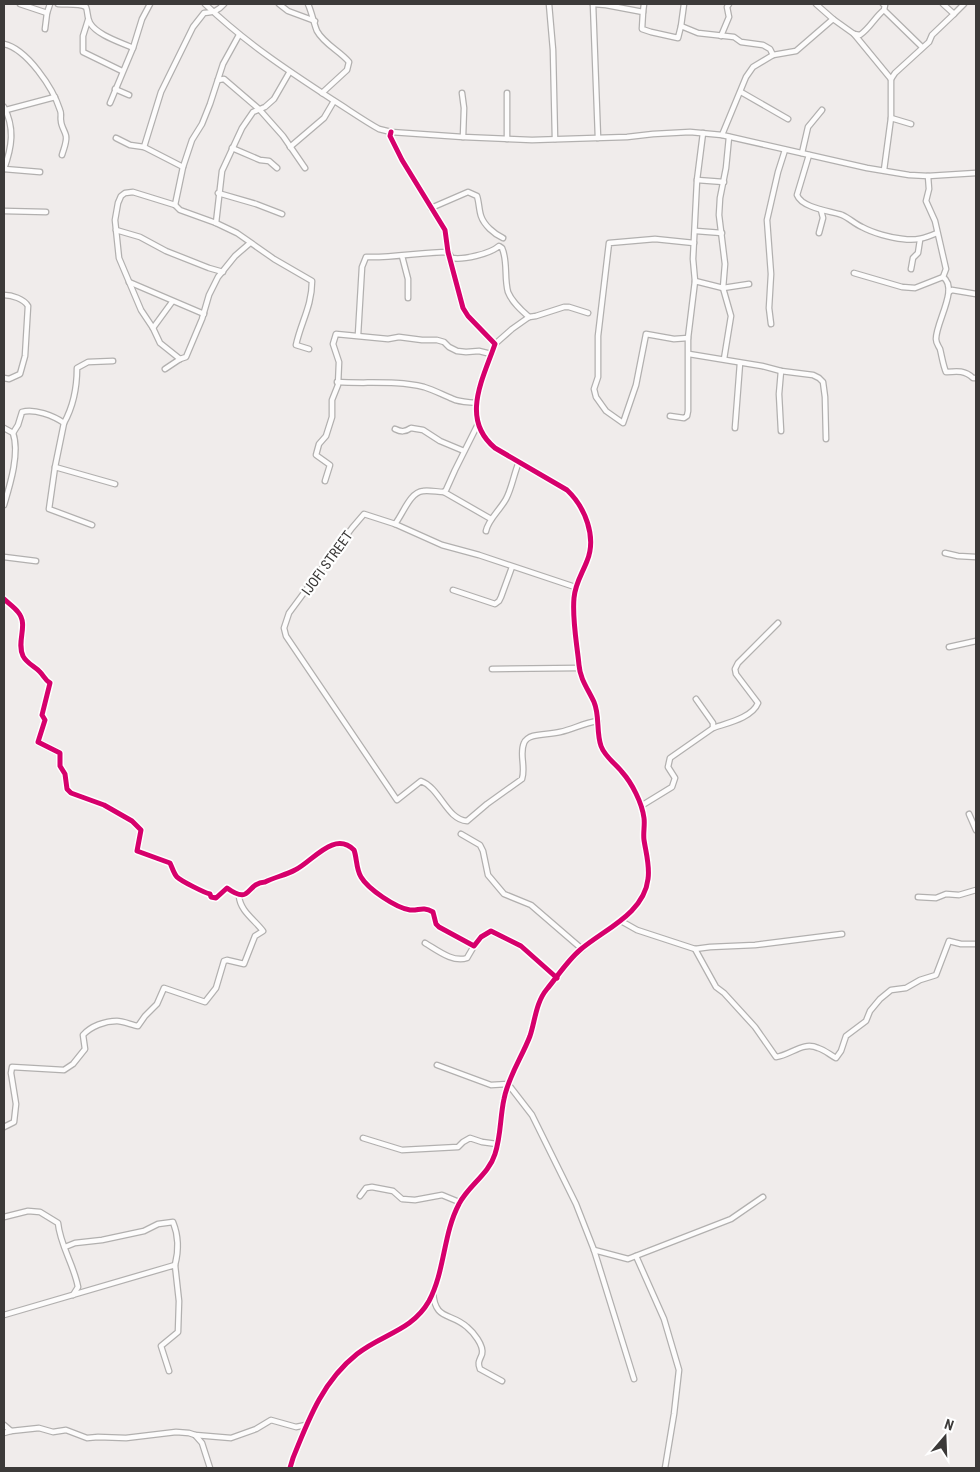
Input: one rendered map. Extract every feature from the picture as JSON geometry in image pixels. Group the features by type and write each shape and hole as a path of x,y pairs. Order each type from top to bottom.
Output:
{"street":[{"path":"20,4 47,12"},
{"path":"45,29 50,4"},
{"path":"58,4 82,5 86,7 88,20 91,25 101,33 132,48"},
{"path":"110,103 142,19 150,4"},
{"path":"205,4 239,35 289,73 379,129 391,132 532,140 598,138 660,133 703,133 722,135 909,175 928,176 976,173"},
{"path":"144,147 161,92 193,27 204,13 214,12 224,4"},
{"path":"279,4 288,11 315,21"},
{"path":"308,4 316,29 324,40 349,62 347,70 322,93"},
{"path":"549,4 553,50 555,139"},
{"path":"598,138 593,4 643,12"},
{"path":"644,4 642,29 678,38 682,26 684,4"},
{"path":"720,36 729,17 727,7 729,4"},
{"path":"816,4 854,34 891,79"},
{"path":"883,4 884,10 922,47"},
{"path":"943,4 954,14"},
{"path":"884,170 891,118 891,79 895,73 929,42 932,34 964,4"},
{"path":"854,34 862,34 884,10"},
{"path":"722,135 746,77 753,67 773,55 796,51 833,19"},
{"path":"88,20 83,36 83,52 122,71"},
{"path":"682,26 698,33 734,37 741,42 763,45 770,49 773,55"},
{"path":"175,206 183,167 192,140 202,124 223,64 239,35"},
{"path":"4,44 12,47 35,66 55,97 61,112 60,120 66,135 66,143 62,155"},
{"path":"216,223 222,171 232,148 253,112 265,108 274,99 289,73"},
{"path":"218,80 224,79 259,109 290,146 304,168"},
{"path":"115,89 129,95"},
{"path":"740,92 788,119"},
{"path":"462,93 464,108 463,137"},
{"path":"507,93 507,139"},
{"path":"40,172 4,169 12,139 9,117 5,108 55,97"},
{"path":"290,146 324,118 334,101"},
{"path":"802,153 808,127 822,110"},
{"path":"891,118 911,124"},
{"path":"391,132 390,136 402,160 445,230 448,252 463,308 468,316 495,344"},
{"path":"670,416 684,418 687,416 688,338 694,281 694,243 703,133"},
{"path":"724,359 731,316 723,288 726,264 720,215 720,198 730,137"},
{"path":"116,138 130,145 144,147 183,167"},
{"path":"232,148 260,160 269,161 277,168"},
{"path":"771,324 768,308 771,274 768,220 778,172 785,150"},
{"path":"809,155 797,195 804,202 822,210 842,215 863,227 901,239 920,240 937,233"},
{"path":"854,273 902,287 915,288 943,277 946,269 935,221 926,201 929,189 928,176"},
{"path":"698,180 724,182"},
{"path":"180,359 160,343 141,310 119,258 115,220 118,203 121,196 125,193 132,192 175,206 216,223 237,233 312,281 307,314 296,345 310,349"},
{"path":"432,208 468,192 477,196 481,218 486,225 497,236 503,238"},
{"path":"218,193 282,214"},
{"path":"819,233 823,218 822,210"},
{"path":"4,211 46,212"},
{"path":"116,230 140,237 166,252 223,272"},
{"path":"696,231 722,233"},
{"path":"688,338 674,339 646,334 636,384 623,423 606,411 596,397 594,389 598,377 598,336 609,243 655,239 694,243"},
{"path":"911,269 913,258 918,253 920,240"},
{"path":"165,369 186,357 204,314 209,295 218,277 235,256 250,243"},
{"path":"448,252 452,258 458,259 486,254 499,246 502,248 507,266 508,290 511,298 529,317"},
{"path":"358,335 364,258 402,256 425,252 448,252"},
{"path":"402,256 408,279 408,298"},
{"path":"943,277 949,284 949,292 938,322 935,341 940,350 946,372 964,372 976,378"},
{"path":"694,281 723,288 749,284"},
{"path":"129,282 172,302 204,314"},
{"path":"949,292 952,290 976,294"},
{"path":"4,295 17,298 27,303 28,306 25,356 20,374 4,378"},
{"path":"153,328 172,302"},
{"path":"290,1468 320,1396 346,1364 375,1342 403,1328 416,1318 424,1308 433,1291 452,1220 459,1202 487,1169 495,1155 503,1099 530,1035 540,1000 547,989 582,949 621,921 637,903 646,888 649,878 644,836 644,817 641,806 623,772 610,760 602,748 595,706 579,668 574,611 575,587 592,544 586,518 574,497 567,490 487,441 478,424 476,403 485,369 495,344 529,317 564,307 588,313"},
{"path":"325,481 330,465 316,455 320,444 326,436 332,417 332,400 338,382 339,362 333,344 336,334 388,339 399,337 437,340 444,342 457,351 479,350 492,354"},
{"path":"689,354 813,375 822,382 825,397 826,439"},
{"path":"92,525 49,510 64,423 71,410 77,387 77,368 88,362 113,361"},
{"path":"735,428 740,363"},
{"path":"781,371 779,394 781,431"},
{"path":"338,382 366,384 391,382 412,385 439,392 454,400 476,403"},
{"path":"13,433 22,412 29,409 64,423"},
{"path":"444,492 478,424"},
{"path":"4,428 13,433 16,442 12,475 4,505"},
{"path":"395,429 400,431 411,428 423,430 440,441 464,451"},
{"path":"486,531 491,519 508,496 519,462"},
{"path":"55,467 115,484"},
{"path":"395,524 402,516 414,494 422,490 444,492 491,519"},
{"name":"IJOFI STREET","path":"575,587 479,555 442,545 395,524 364,514 289,613 284,628 286,636 397,800 421,781 433,788 461,821 467,821 522,779 524,774 522,752 526,739 598,721"},
{"path":"945,553 976,558"},
{"path":"4,557 36,561"},
{"path":"452,590 495,604 501,597 512,567"},
{"path":"4,599 18,611 22,618 23,625 20,640 24,659 40,671 50,683 42,715 45,720 38,742 60,753 60,766 65,774 67,789 70,793 78,794 90,801 104,805 132,821 141,830 137,851 170,863 176,877 205,894 210,894 211,897 216,898 227,888 239,896 244,895 260,882 265,882 297,869 328,847 337,844 346,845 354,850 360,875 374,891 393,903 410,910 420,908 433,912 436,924 474,946"},
{"path":"641,806 672,787 675,778 668,767 670,758 713,728 753,711 758,703 736,674 735,669 738,663 778,624"},
{"path":"949,647 976,641"},
{"path":"492,669 579,668"},
{"path":"696,699 713,723 713,728"},
{"path":"969,814 976,830"},
{"path":"461,834 480,845 488,875 504,894 530,905 582,949"},
{"path":"918,897 936,898 946,894 959,895 976,890"},
{"path":"4,1127 14,1122 16,1104 11,1073 12,1067 64,1070 73,1064 85,1050 83,1035 95,1026 120,1021 138,1026 157,1004 164,988 205,1002 216,988 224,961 244,964 255,936 263,931 251,920 239,903 239,896"},
{"path":"621,921 637,930 695,949 755,945 842,934"},
{"path":"425,943 449,956 461,960 467,958 481,937 491,930 521,946 557,978"},
{"path":"695,949 716,987 724,993 755,1027 776,1057 786,1056 800,1046 808,1046 817,1047 836,1058 841,1052 846,1036 866,1021 870,1011 880,999 892,990 906,988 920,980 936,975 949,941 961,944 976,944"},
{"path":"437,1065 490,1085 508,1084"},
{"path":"508,1084 532,1115 576,1204 594,1250 634,1379"},
{"path":"363,1138 402,1150 458,1147 470,1138 497,1144"},
{"path":"360,1196 366,1188 372,1187 393,1191 402,1198 415,1200 442,1195 459,1202"},
{"path":"594,1250 628,1259 731,1219 763,1197"},
{"path":"4,1217 28,1211 40,1212 58,1223 59,1237 75,1273 78,1287 72,1296"},
{"path":"65,1247 75,1242 102,1240 144,1231 158,1224 173,1222 177,1234 179,1252 175,1265 180,1301 178,1332 161,1346 169,1371"},
{"path":"636,1256 664,1319 678,1370 674,1414 665,1468"},
{"path":"4,1315 175,1265"},
{"path":"433,1291 439,1312 467,1327 482,1346 478,1362 480,1369 502,1381"},
{"path":"4,1433 39,1428 53,1432 66,1430 87,1438 98,1436 126,1438 176,1432 231,1438 256,1429 271,1420 296,1427 306,1426"},
{"path":"4,1425 11,1432"},
{"path":"195,1435 202,1443 210,1468"}],"cycle path":[{"path":"290,1468 311,1415 335,1376 357,1354 414,1319 429,1301 438,1277 450,1228 459,1204 488,1168 495,1154 506,1091 530,1036 543,994 576,954 631,912 645,891 648,879 644,818 641,806 629,782 603,750 600,741 596,707 580,670 574,623 574,598 577,584 590,552 591,542 588,523 579,505 567,490 495,448 484,437 476,412 477,398 495,344 468,316 463,308 448,252 445,230 402,160 390,136 391,132"},
{"path":"4,599 21,617 23,628 21,650 23,656 50,683 42,715 45,720 38,742 60,753 60,766 65,774 67,789 71,793 104,805 132,821 141,830 137,851 170,863 179,879 216,898 227,888 235,893 245,894 259,883 295,870 331,845 346,845 354,850 358,871 365,882 397,906 410,910 426,909 433,912 436,924 439,927 474,946 481,937 491,931 521,946 557,978"}]}
